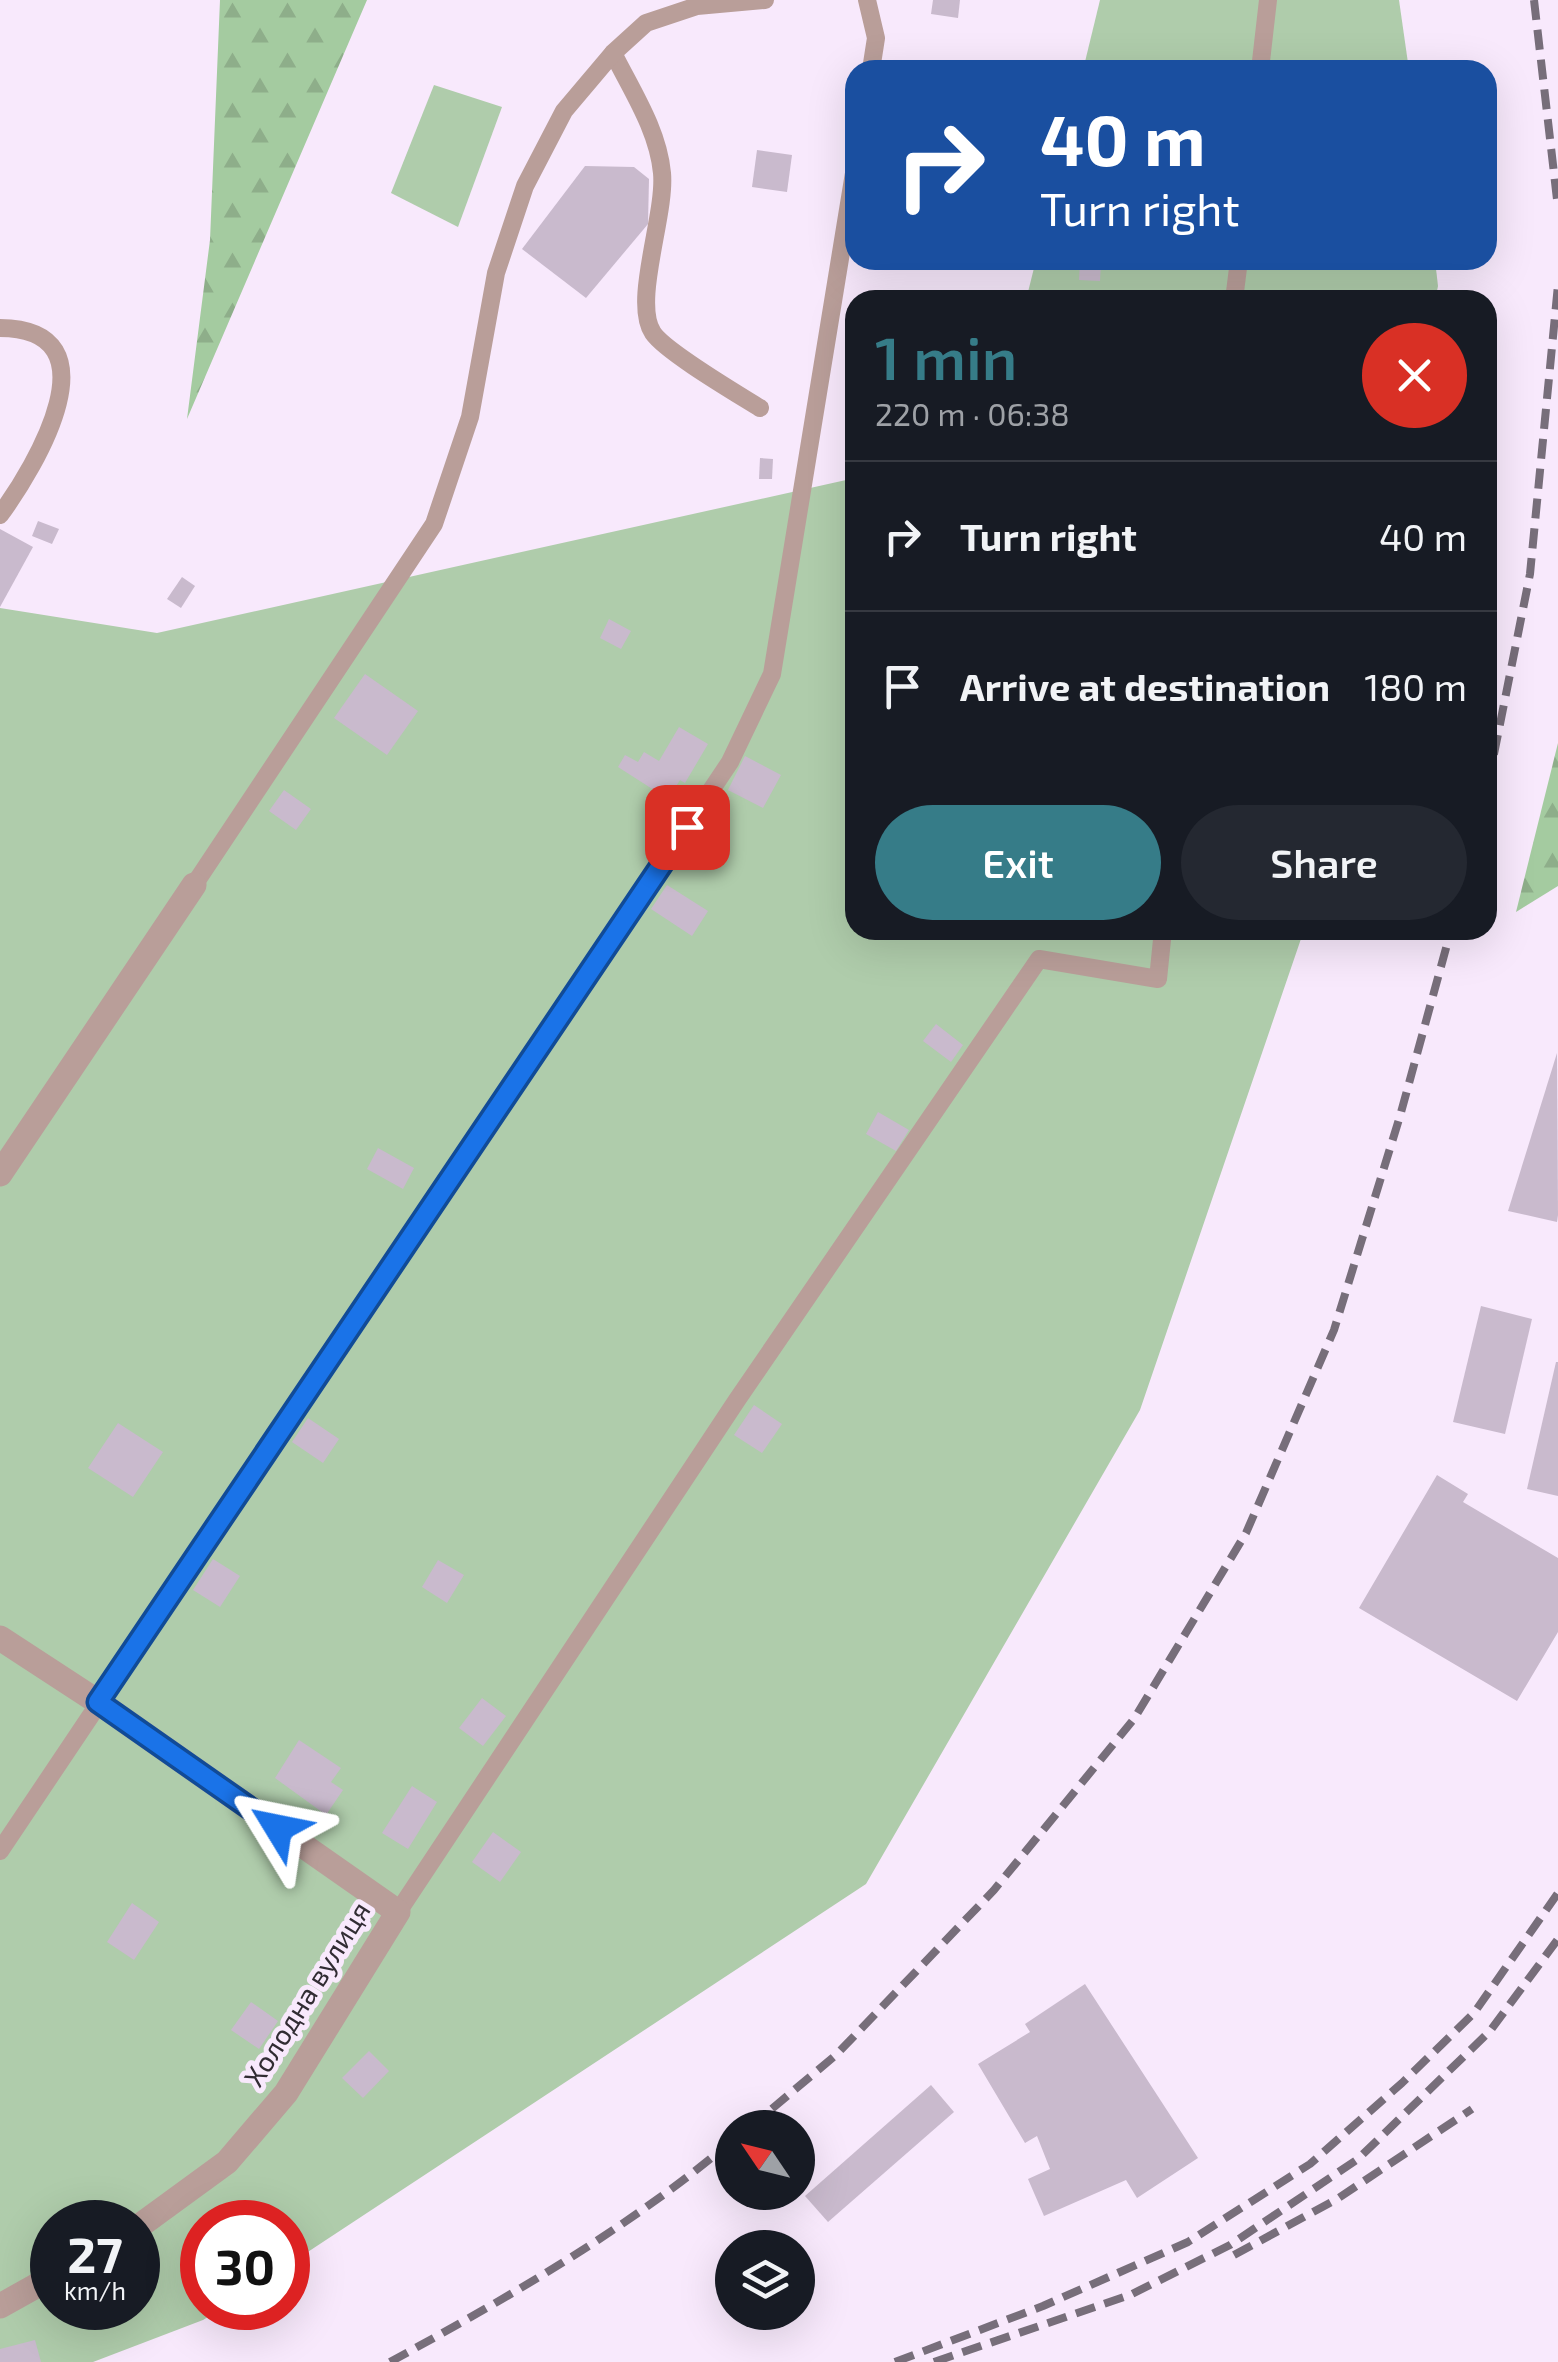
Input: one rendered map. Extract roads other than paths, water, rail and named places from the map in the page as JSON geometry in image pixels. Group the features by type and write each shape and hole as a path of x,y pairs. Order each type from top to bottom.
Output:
{"street":[{"path":"0,1174 194,885"},
{"name":"Холодна вулиця","path":"0,1638 398,1912 286,2093 227,2162 160,2211"},
{"path":"0,2306 30,2289"}],"lane":[{"path":"194,885 434,524 470,416 496,273 525,186 564,111 613,53 646,23 697,6 765,0"},
{"path":"868,0 876,38 873,60"},
{"path":"1261,60 1268,0"},
{"path":"613,53 654,134 662,171 662,198 645,299 648,325 665,345 760,408"},
{"path":"0,1851 730,762 772,674 845,229"},
{"path":"0,328 24,329 42,336 56,348 62,382 55,417 38,456 0,515"},
{"path":"398,1912 736,1400 1039,959 1158,979 1162,940"}],"railway":[{"path":"1534,0 1558,208"},
{"path":"1497,739 1530,574 1558,285"},
{"path":"770,2110 836,2055 994,1890 1134,1719 1246,1533 1334,1330 1400,1116 1448,940"},
{"path":"895,2362 1043,2306 1188,2242 1310,2164 1474,2013 1558,1893"},
{"path":"934,2362 1130,2295 1230,2245 1358,2159 1490,2031 1558,1939"},
{"path":"1234,2255 1337,2199 1472,2109"},
{"path":"390,2362 567,2260 715,2155"}]}
